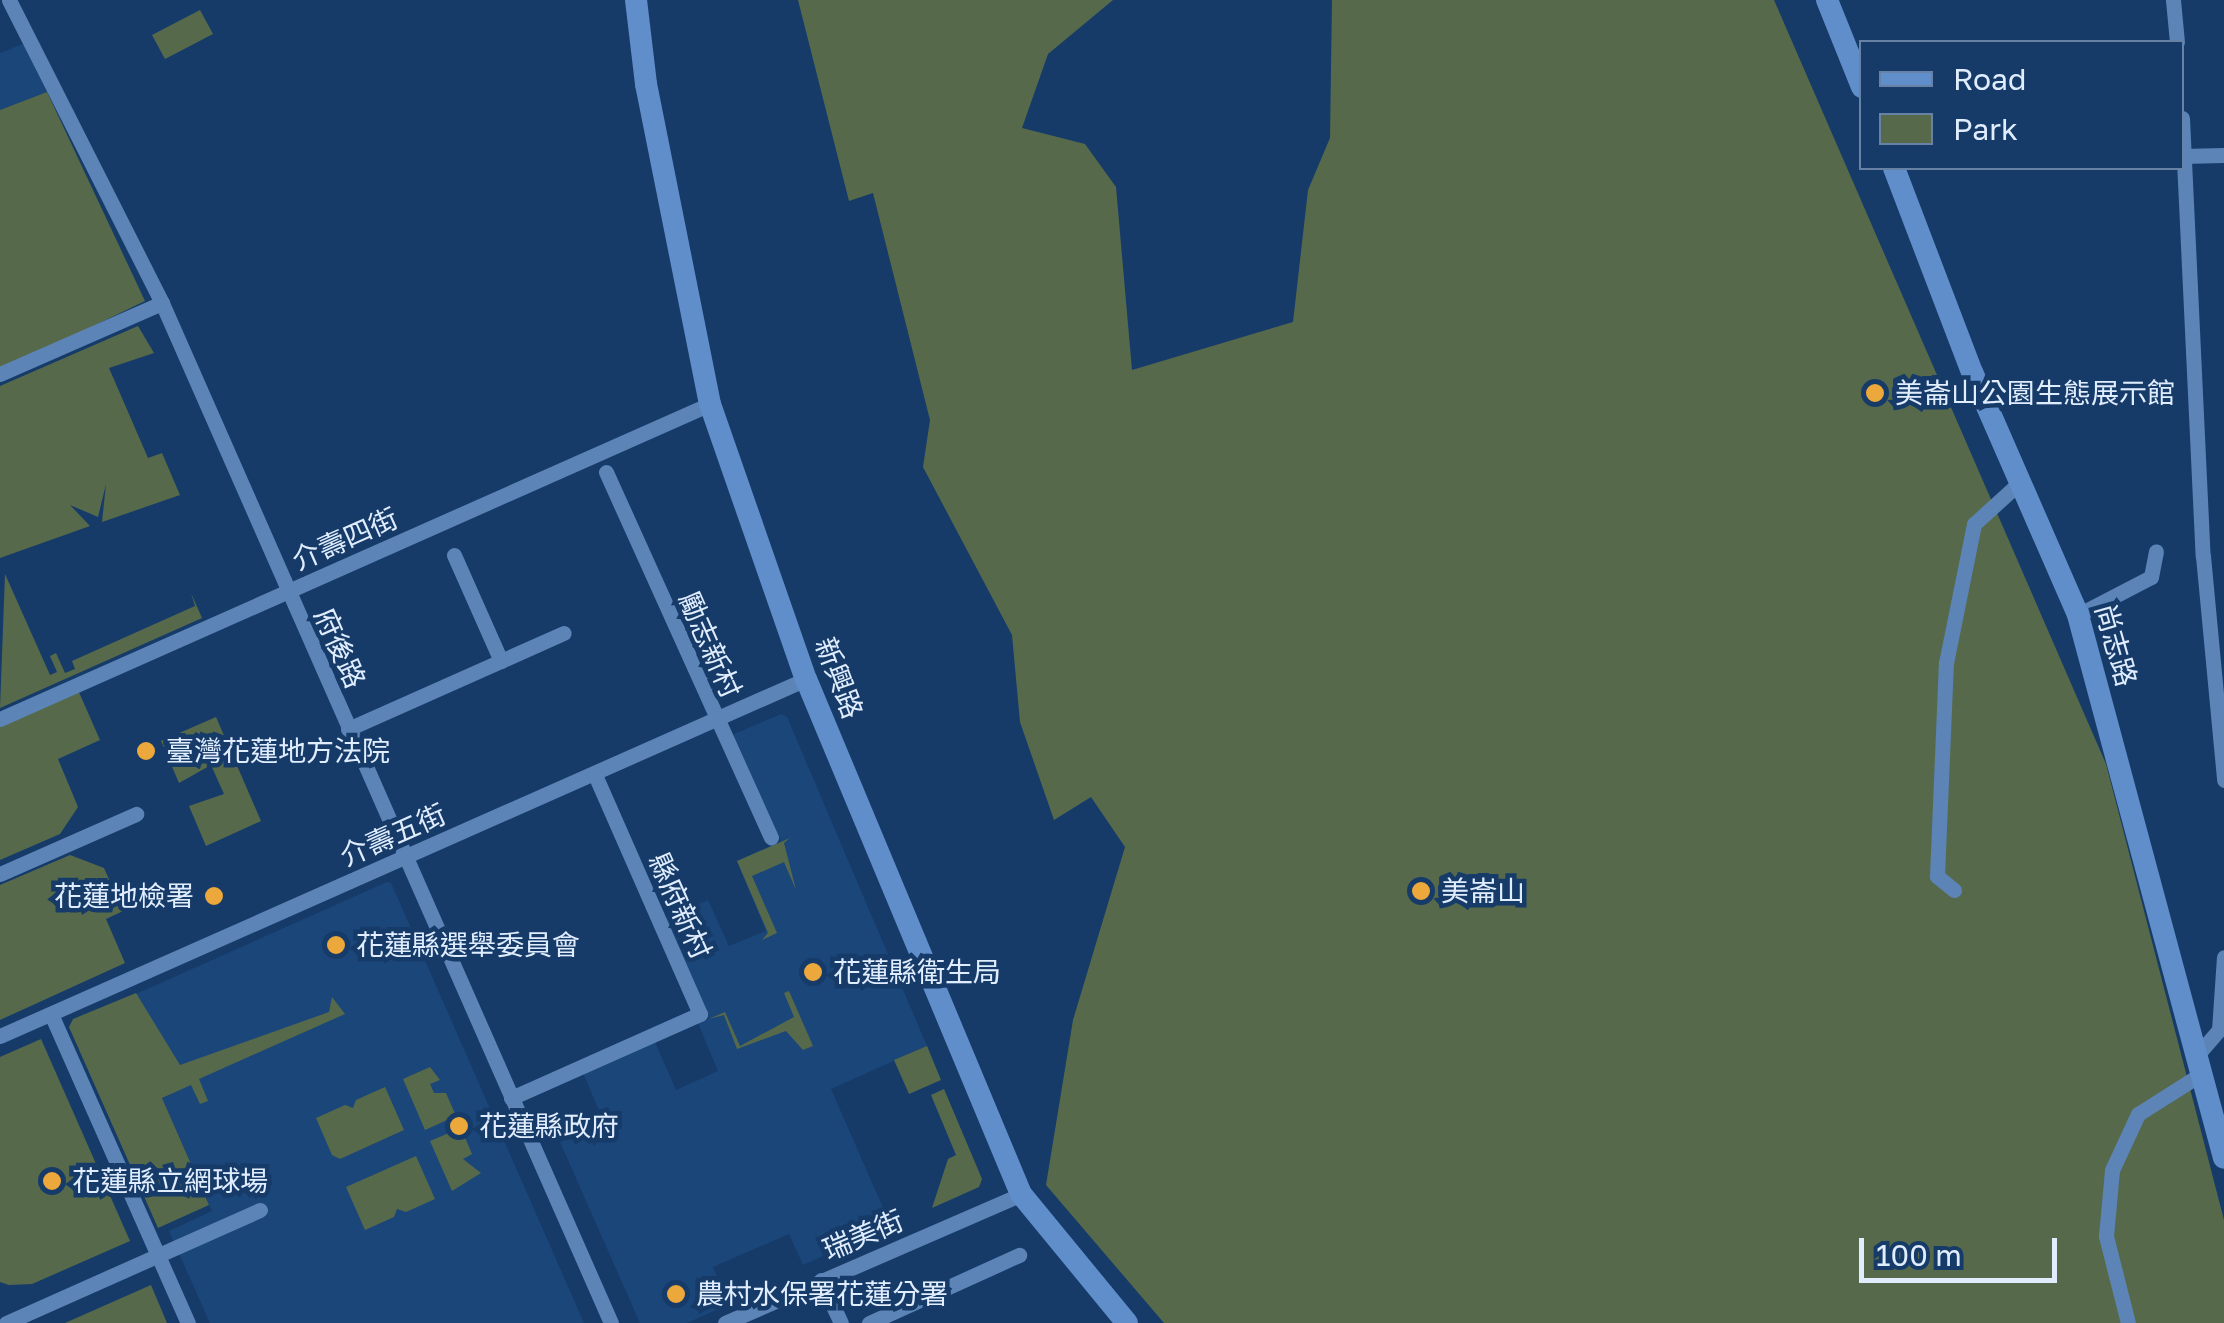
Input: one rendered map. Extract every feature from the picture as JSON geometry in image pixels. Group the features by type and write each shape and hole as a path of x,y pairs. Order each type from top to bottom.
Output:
{"street":[{"name":"府後路","path":"9,0 162,303 611,1323"},
{"name":"新興路","path":"636,0 646,84 710,404 806,679 1021,1194 1112,1314 1127,1323"},
{"path":"1827,0 1859,80"},
{"path":"2173,0 2176,40"},
{"path":"2184,156 2224,156"},
{"path":"2184,160 2203,556 2224,780"},
{"name":"尚志路","path":"1895,170 2020,484 2078,615 2224,1158"},
{"path":"0,374 162,303"},
{"name":"介壽四街","path":"0,719 710,404"},
{"name":"勵志新村","path":"606,472 771,838"},
{"path":"1954,890 1937,876 1949,646 1974,524 2020,484"},
{"path":"2078,615 2150,577 2156,551"},
{"path":"454,555 501,661"},
{"path":"348,729 564,633"},
{"name":"介壽五街","path":"0,1036 806,679"},
{"name":"縣府新村","path":"511,1098 700,1014 594,773"},
{"path":"0,874 136,814"},
{"path":"2128,1323 2106,1236 2112,1170 2138,1114 2200,1064 2218,1030 2224,957"},
{"path":"51,1014 188,1323"},
{"name":"瑞美街","path":"724,1323 1021,1194"},
{"path":"6,1323 260,1210"},
{"path":"869,1323 1019,1254"},
{"path":"821,1280 841,1323"}],"shaded area":[{"path":"23,44 47,92 0,110 0,53"},
{"path":"781,714 787,717 927,1046 831,1089 891,1226 803,1265 789,1234 713,1267 729,1304 687,1323 640,1323 560,1142 604,1122 583,1073 655,1042 676,1090 718,1071 698,1023 709,1018 665,919 708,900 729,946 766,931 737,861 781,841 732,735"},
{"name":"花蓮縣政府","path":"391,883 584,1323 210,1323 169,1231 212,1211 162,1098 171,1094 129,997"}],"green space":[{"path":"798,0 1113,0 1048,54 1022,128 1085,144 1116,187 1132,370 1293,322 1308,190 1330,138 1332,0 1774,0 2106,764 2224,1220 2224,1323 1164,1323 1046,1185 1073,1020 1125,847 1091,797 1054,820 1020,722 1012,635 923,467 930,420 873,193 849,201"},
{"path":"200,10 213,34 165,59 152,35"},
{"path":"47,92 145,301 0,371 0,110"},
{"path":"138,326 154,353 109,368 148,458 162,453 180,495 102,522 106,484 98,517 70,505 90,526 0,558 0,386"},
{"path":"5,574 50,675 57,672 50,656 56,653 65,673 75,669 72,661 195,606 191,593 202,618 0,708"},
{"path":"78,690 100,740 58,759 78,807 60,834 0,860 0,725"},
{"path":"216,717 261,821 206,846 189,806 224,794 211,765 179,783 161,741"},
{"path":"790,838 784,843 796,890 784,862 752,876 777,933 762,940 768,933 737,861"},
{"path":"70,855 104,868 123,911 106,919 125,963 0,1020 0,885"},
{"path":"789,991 813,1046 803,1050 786,1031 737,1049 724,1015 709,1019 725,1012 740,1046 794,1017 784,993"},
{"name":"花蓮縣立網球場","path":"136,993 180,1065 329,1012 332,997 345,1014 199,1079 208,1101 200,1104 191,1085 162,1098 209,1205 158,1228 69,1027 73,1019"},
{"name":"花蓮縣立網球場","path":"41,1039 130,1241 32,1284 9,1285 0,1282 0,1057"},
{"path":"927,1046 941,1080 909,1094 894,1060"},
{"path":"430,1067 440,1080 430,1084 434,1093 446,1093 456,1116 425,1130 403,1079"},
{"path":"385,1087 404,1130 340,1159 332,1155 316,1118 345,1105 353,1108 356,1100"},
{"path":"944,1089 982,1179 979,1187 932,1208 948,1159 956,1155 931,1095"},
{"path":"461,1128 472,1154 463,1159 481,1173 452,1191 430,1141"},
{"path":"416,1156 435,1199 406,1212 397,1209 394,1217 365,1230 346,1187"},
{"path":"151,1285 167,1323 65,1323"}],"place":[{"name":"美崙山公園生態展示館","path":"1875,393"},
{"name":"臺灣花蓮地方法院","path":"146,751"},
{"name":"美崙山","path":"1421,891"},
{"name":"花蓮地檢署","path":"214,896"},
{"name":"花蓮縣選舉委員會","path":"336,945"},
{"name":"花蓮縣衛生局","path":"813,972"},
{"name":"花蓮縣政府","path":"459,1126"},
{"name":"花蓮縣立網球場","path":"52,1181"},
{"name":"農村水保署花蓮分署","path":"676,1294"}]}
